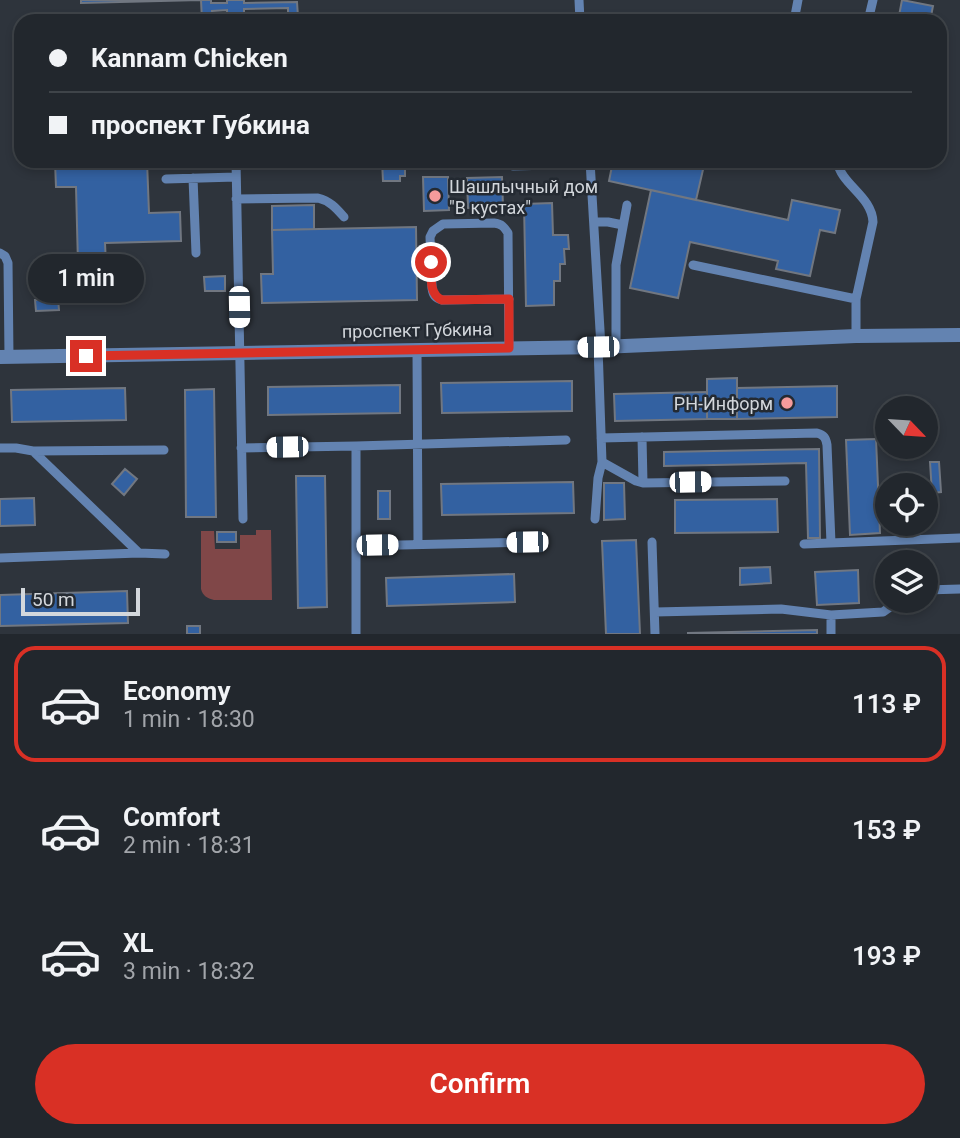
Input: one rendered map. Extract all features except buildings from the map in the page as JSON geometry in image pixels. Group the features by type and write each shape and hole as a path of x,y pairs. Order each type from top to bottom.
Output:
{"street":[{"name":"проспект Губкина","path":"5,357 605,346 856,336 960,335"}],"lane":[{"path":"236,168 243,519"},
{"path":"590,168 605,346"},
{"path":"838,168 873,214 856,299 856,336"},
{"path":"166,179 236,177"},
{"path":"193,178 196,253"},
{"path":"236,199 318,198 332,204 344,217"},
{"path":"595,519 602,462 605,346 627,205"},
{"path":"594,222 623,225"},
{"path":"509,299 437,299 432,288 430,237 433,231 443,225 494,223 505,227 508,233 509,299 509,348"},
{"path":"0,253 8,263 4,320 5,357"},
{"path":"693,265 856,299"},
{"path":"417,350 418,544"},
{"path":"601,438 822,435 827,445 831,543"},
{"path":"642,437 643,483"},
{"path":"241,448 566,440"},
{"path":"356,446 356,634"},
{"path":"0,448 33,451 164,450"},
{"path":"33,451 139,554"},
{"path":"602,462 643,483 785,481"},
{"path":"804,544 960,538"},
{"path":"357,546 527,542"},
{"path":"652,542 655,634"},
{"path":"0,558 165,554"},
{"path":"938,590 960,589"},
{"path":"655,612 781,609 831,615 875,612"},
{"path":"831,615 831,634"}],"shaded area":[{"path":"256,530 271,530 272,600 214,600 206,596 201,589 201,531 214,531 215,549 240,549 240,535 256,535"}],"place":[{"name":"Шашлычный дом \"В кустах\"","path":"435,196"},
{"name":"РН-Информ","path":"787,403"}],"route":[{"path":"86,356 509,348 509,299 437,299 433,295 431,262"}]}
